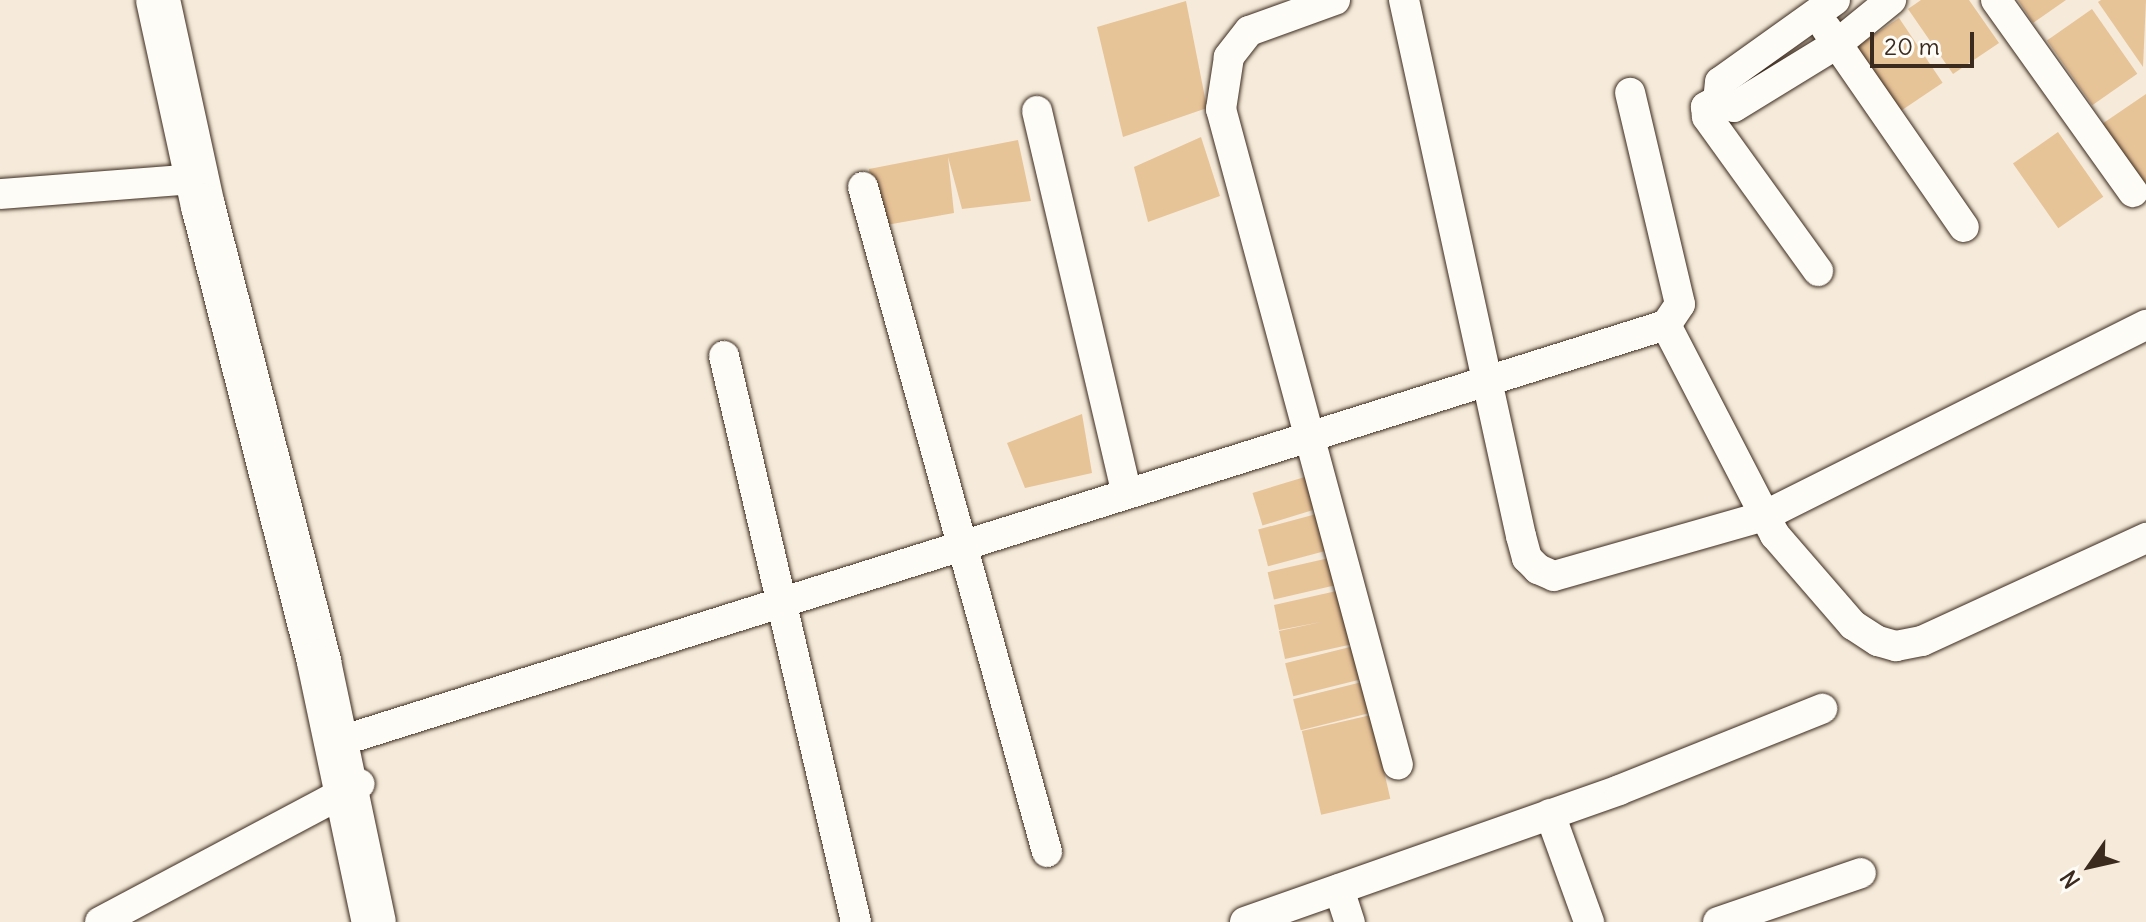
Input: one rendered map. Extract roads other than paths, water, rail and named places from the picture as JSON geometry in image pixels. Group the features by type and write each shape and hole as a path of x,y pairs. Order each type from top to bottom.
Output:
{"main road":[{"path":"158,0 197,179 319,662 389,922"},
{"path":"183,0 347,739 374,922"}],"street":[{"path":"1335,0 1249,31 1229,57 1221,85 1221,109 1306,439 1398,765"},
{"path":"1404,0 1521,536 1527,558 1538,569 1554,576 1764,516 2146,325"},
{"path":"1718,100 1734,107 1837,44 1891,0"},
{"path":"1996,0 2133,192"},
{"path":"1718,100 1720,82 1819,4 1837,44 1964,227"},
{"path":"347,739 1666,325 1680,304 1630,93"},
{"path":"1718,100 1706,107 1707,117 1818,271"},
{"path":"1037,111 1127,494"},
{"path":"0,194 197,179"},
{"path":"863,187 966,543 1047,852"},
{"path":"1666,325 1764,516 1853,625 1896,646 1922,641 2146,538"},
{"path":"724,356 856,922"},
{"path":"1245,922 1550,814 1822,709"},
{"path":"100,922 353,788"},
{"path":"1550,814 1589,922"},
{"path":"1718,922 1861,873"},
{"path":"1339,889 1350,922"}]}
